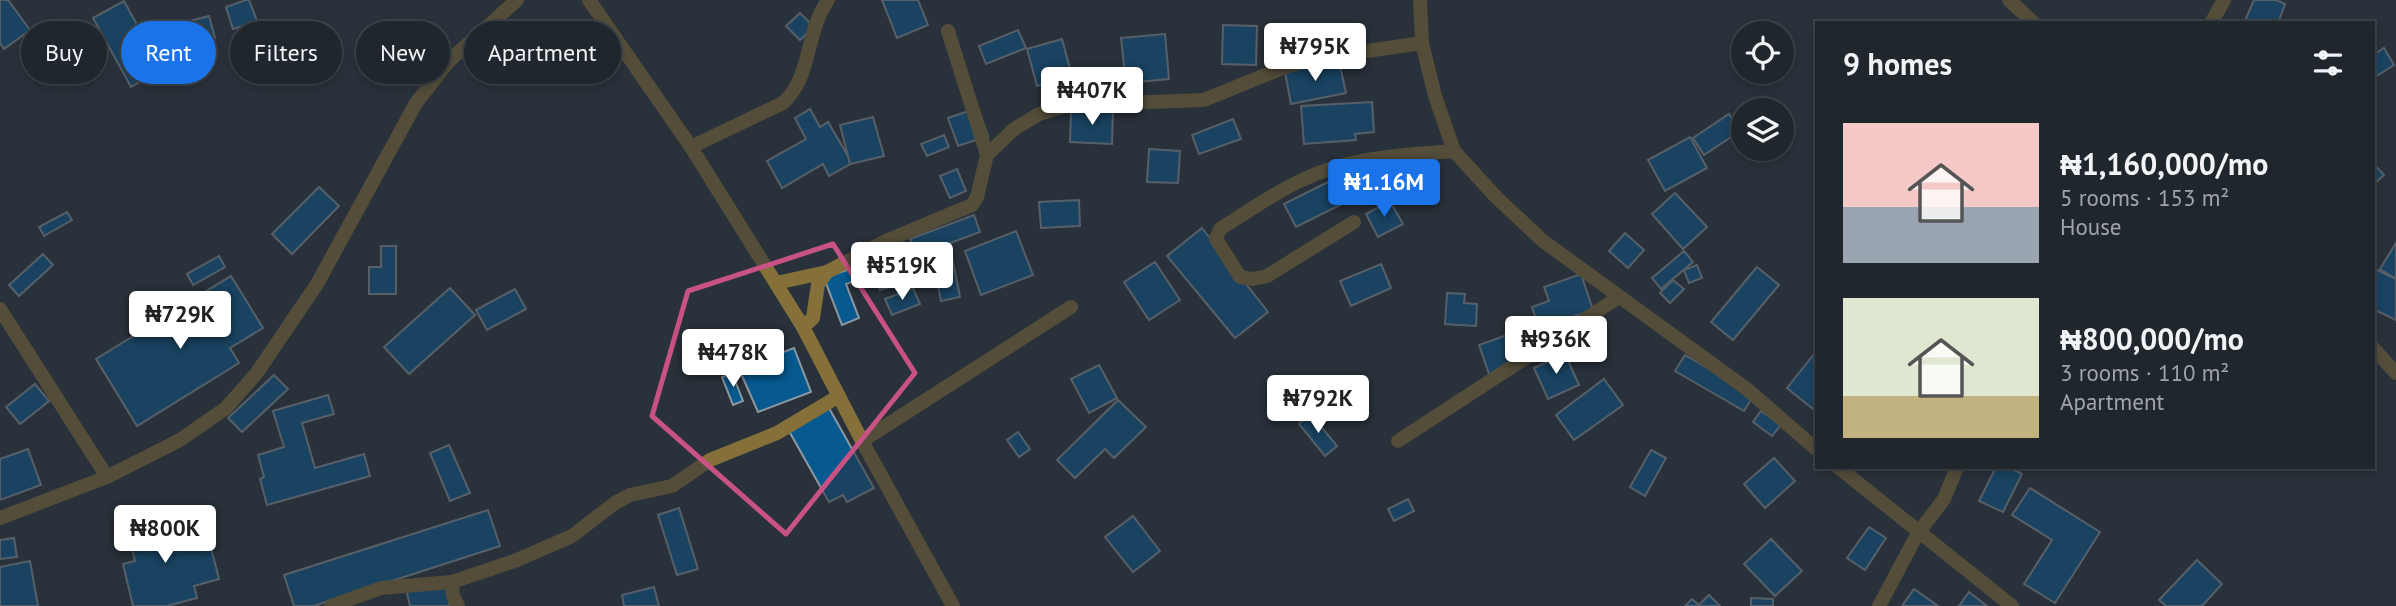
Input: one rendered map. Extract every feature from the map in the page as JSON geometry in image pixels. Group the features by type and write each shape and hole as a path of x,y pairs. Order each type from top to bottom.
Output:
{"street":[{"path":"0,518 107,477 180,440 226,408 256,374 317,284 416,103 450,60 517,0"},
{"path":"589,0 691,147 803,327 953,606"},
{"path":"691,147 783,103 795,93 801,80 814,24 828,0"},
{"path":"1420,0 1422,43 1435,96 1454,151 1496,197 1543,241 1748,390 1815,448"},
{"path":"2009,0 2032,21"},
{"path":"2212,21 2224,0"},
{"path":"776,283 827,272 886,241 972,205 977,197 987,155 948,31"},
{"path":"987,155 1022,124 1039,114 1069,105 1204,100 1285,67 1312,59 1422,43"},
{"path":"1354,222 1267,276 1253,279 1240,277 1216,239 1220,229 1300,181 1339,166 1383,157 1454,151"},
{"path":"803,327 813,318 818,284 827,272"},
{"path":"1398,441 1619,297"},
{"path":"862,441 1072,307"},
{"path":"0,309 107,477"},
{"path":"2375,350 2396,373"},
{"path":"331,606 381,588 453,582 517,560 572,537 615,503 630,495 672,486 710,460 777,433 839,396"},
{"path":"1840,469 2012,606"},
{"path":"1879,606 1918,533 1944,499 1955,469"},
{"path":"453,582 453,596 458,606"}],"highlighted area":[{"path":"833,244 915,373 786,534 652,416 688,291"}],"building":[{"path":"0,0 8,0 23,21 21,21 21,37 4,49 0,43"},
{"path":"249,0 257,21 230,21 226,7"},
{"path":"882,0 918,0 928,25 897,38"},
{"path":"2254,0 2276,0 2285,4 2279,21 2245,21"},
{"path":"124,1 135,21 121,21 121,69 107,43 107,21 95,21 93,18"},
{"path":"800,13 814,27 800,40 786,26"},
{"path":"209,16 210,21 190,21"},
{"path":"1223,25 1257,26 1256,65 1222,64"},
{"path":"1018,30 1026,48 986,64 979,46"},
{"path":"1165,34 1169,79 1126,83 1121,38"},
{"path":"1062,39 1072,76 1037,86 1027,49"},
{"path":"2384,48 2394,65 2375,77 2375,54"},
{"path":"1339,61 1346,93 1291,104 1285,72"},
{"path":"1372,102 1374,132 1355,134 1356,140 1304,144 1301,106"},
{"path":"978,108 988,136 958,146 948,118"},
{"path":"810,109 820,127 828,122 852,163 829,176 823,164 782,188 767,161 806,139 795,118"},
{"path":"1071,111 1113,112 1112,144 1070,142"},
{"path":"1729,114 1731,117 1731,137 1704,155 1693,138"},
{"path":"873,117 884,156 850,164 840,125"},
{"path":"1233,119 1241,139 1199,154 1192,135"},
{"path":"944,135 949,147 927,156 921,144"},
{"path":"1690,137 1707,168 1665,191 1648,160"},
{"path":"1149,149 1180,151 1178,183 1147,182"},
{"path":"2375,165 2384,175 2375,183"},
{"path":"957,169 966,191 950,198 940,176"},
{"path":"1340,176 1352,199 1296,227 1284,204"},
{"path":"1401,180 1404,190 1389,194 1387,185"},
{"path":"319,187 339,206 292,254 272,234"},
{"path":"1675,193 1707,227 1683,249 1652,214"},
{"path":"1079,200 1080,226 1041,228 1039,202"},
{"path":"1390,201 1403,224 1378,237 1366,214"},
{"path":"67,212 72,220 44,236 39,227"},
{"path":"974,215 980,232 916,256 910,239"},
{"path":"1202,228 1268,312 1235,338 1167,256"},
{"path":"1016,231 1033,275 981,295 965,251"},
{"path":"1625,233 1644,250 1628,268 1609,251"},
{"path":"2396,243 2396,279 2380,269"},
{"path":"381,246 396,246 396,294 369,294 369,267 381,267"},
{"path":"1684,251 1693,262 1661,289 1652,278"},
{"path":"43,254 53,265 19,296 9,285"},
{"path":"219,256 225,267 193,285 187,274"},
{"path":"952,257 960,297 941,301 933,261"},
{"path":"1155,262 1180,300 1149,320 1124,282"},
{"path":"1381,264 1391,288 1351,306 1340,281"},
{"path":"861,265 866,277 846,284 859,318 842,325 824,278"},
{"path":"901,265 906,282 880,290 875,273"},
{"path":"1697,265 1702,278 1689,283 1684,270"},
{"path":"1757,267 1779,285 1733,340 1711,322"},
{"path":"2375,269 2396,279 2396,320 2375,310"},
{"path":"1581,274 1593,310 1539,328 1532,307 1549,301 1544,287"},
{"path":"231,276 263,328 230,348 239,363 137,426 96,359"},
{"path":"1673,280 1684,289 1670,303 1660,293"},
{"path":"450,288 475,315 409,374 384,347"},
{"path":"913,288 920,304 892,315 885,299"},
{"path":"515,289 526,309 487,330 476,310"},
{"path":"1447,293 1465,294 1464,303 1477,304 1476,326 1445,324"},
{"path":"1532,326 1542,355 1489,374 1479,345"},
{"path":"794,348 811,392 758,412 739,369"},
{"path":"1565,354 1579,385 1548,399 1534,368"},
{"path":"1814,354 1813,409 1787,388"},
{"path":"1685,355 1754,395 1744,411 1675,371"},
{"path":"1099,365 1117,398 1089,413 1071,379"},
{"path":"732,373 743,401 733,405 722,377"},
{"path":"274,375 288,389 242,432 228,418"},
{"path":"1604,379 1623,405 1574,440 1556,415"},
{"path":"35,384 49,401 20,424 6,407"},
{"path":"328,395 334,414 302,423 315,468 364,454 370,476 267,505 260,479 264,477 258,455 284,447 273,411"},
{"path":"1118,400 1146,427 1114,458 1105,449 1075,478 1057,460"},
{"path":"829,408 874,488 847,502 843,495 829,502 789,431"},
{"path":"1761,411 1781,425 1772,436 1753,422"},
{"path":"1311,414 1337,446 1325,456 1299,424"},
{"path":"1018,432 1030,449 1019,457 1007,440"},
{"path":"449,445 470,493 450,501 430,453"},
{"path":"28,449 41,485 0,500 0,459"},
{"path":"1651,450 1666,458 1645,496 1630,487"},
{"path":"1774,458 1795,481 1765,508 1744,484"},
{"path":"1995,469 2012,469 2022,474 2003,512 1979,501"},
{"path":"2030,488 2100,532 2055,603 2024,584 2052,540 2012,515"},
{"path":"1408,499 1414,511 1394,521 1388,509"},
{"path":"679,508 698,569 677,575 658,515"},
{"path":"488,510 500,546 314,606 294,606 284,575"},
{"path":"169,514 178,548 209,540 219,579 194,586 197,598 167,606 133,606 123,564 135,561 126,524"},
{"path":"1133,516 1160,551 1133,572 1105,537"},
{"path":"1869,527 1886,538 1865,570 1847,558"},
{"path":"14,538 17,557 0,559 0,540"},
{"path":"1771,539 1802,571 1775,596 1744,564"},
{"path":"2197,560 2222,584 2202,606 2166,606 2159,600"},
{"path":"30,561 38,606 0,606 0,567"},
{"path":"444,580 450,606 410,606 406,589"},
{"path":"654,587 659,606 624,606 622,595"},
{"path":"1914,589 1938,606 1902,606"},
{"path":"1969,592 1987,606 1959,606"},
{"path":"1709,595 1720,606 1685,606 1692,599 1699,605"},
{"path":"1751,598 1773,599 1773,606 1751,606"}]}
